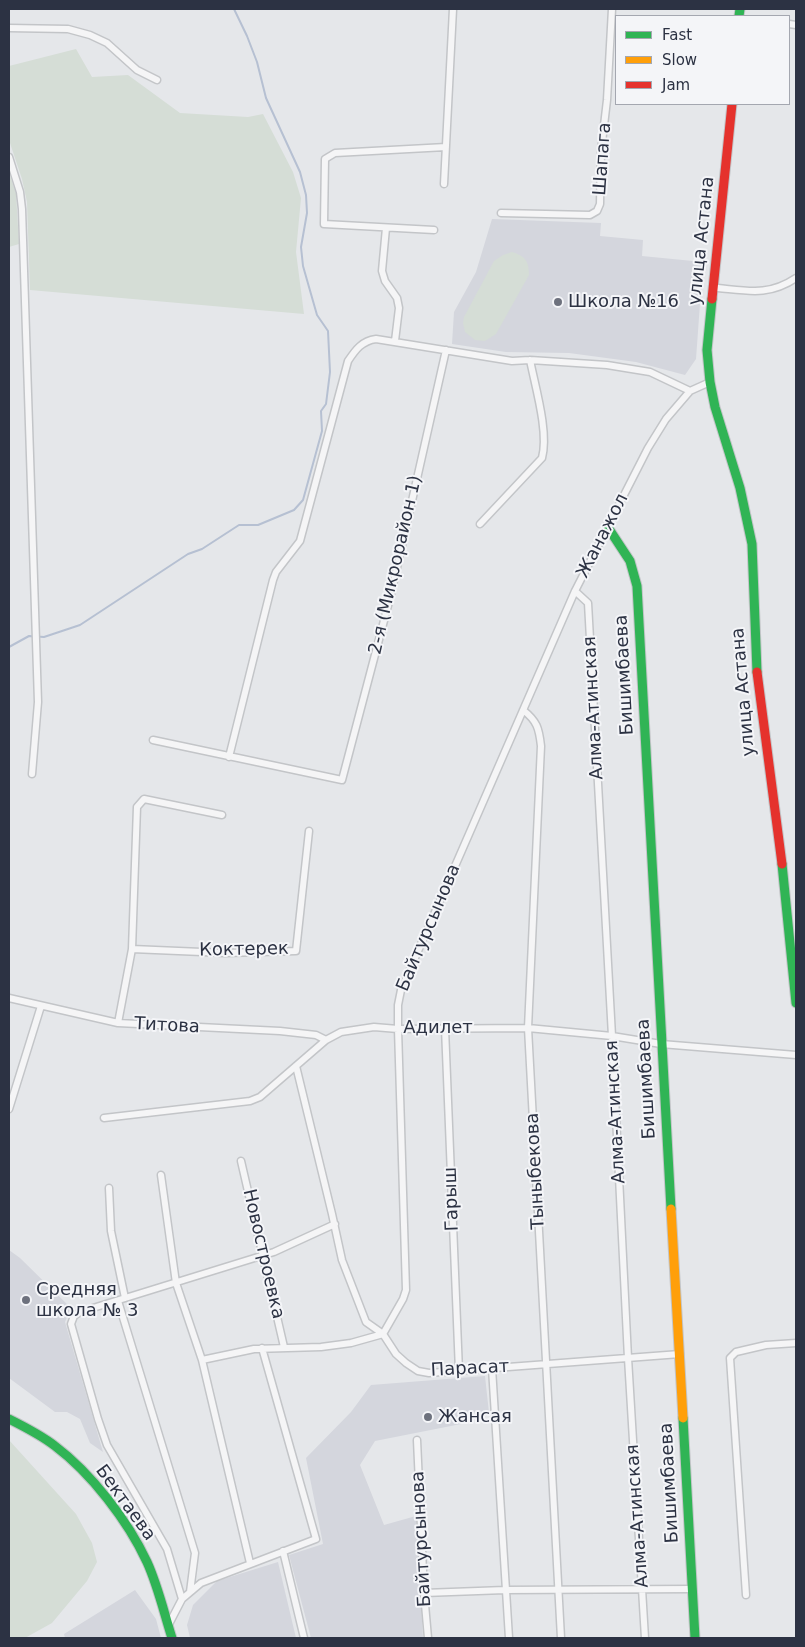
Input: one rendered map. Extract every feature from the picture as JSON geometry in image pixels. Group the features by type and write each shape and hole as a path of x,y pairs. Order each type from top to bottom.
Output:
{"street":[{"path":"444,184 453,9"},
{"name":"Шапага","path":"501,214 590,215 597,211 600,204 601,150 607,100 612,9"},
{"path":"9,28 68,29 90,35 107,43 137,70 157,80"},
{"name":"улица Астана","path":"710,382 734,105"},
{"name":"улица Астана","path":"734,105 707,350 715,407 740,488 752,544 757,686 782,867 796,1004"},
{"path":"434,230 324,224 325,159 335,153 446,147"},
{"path":"9,157 20,192 22,219 38,702 32,774"},
{"path":"386,228 382,271 385,281 397,298 399,308 395,342"},
{"path":"718,288 758,292 781,287 796,278"},
{"path":"153,740 229,757 273,580 276,572 300,540 348,361 357,348 366,340 376,339 512,361 530,360 606,365 650,372 690,391"},
{"name":"2-я (Микрорайон 1)","path":"229,757 342,780 391,594 446,350"},
{"path":"480,524 542,458 544,433 530,360"},
{"name":"Жанажол","path":"523,710 575,591 648,448 666,420 690,391 710,382"},
{"name":"Бишимбаева","path":"607,526 630,559 635,571 695,1638"},
{"name":"Алма-Атинская","path":"575,591 588,604 628,1358 645,1638"},
{"name":"Тыныбекова","path":"523,710 532,717 539,730 541,746 528,1028 561,1638"},
{"name":"Байтурсынова","path":"382,1334 403,1299 406,1290 398,1029 398,1005 401,990 523,710"},
{"path":"118,1022 132,949 137,807 144,799 222,815"},
{"name":"Коктерек","path":"132,949 225,954 296,951 309,831"},
{"name":"Титова","path":"9,998 118,1022 280,1031 316,1035 326,1040"},
{"path":"9,1109 41,1006"},
{"name":"Адилет","path":"104,1118 250,1101 260,1097 326,1040 340,1032 357,1028 528,1028 612,1036 661,1044 796,1055"},
{"name":"Гарыш","path":"445,1028 459,1371"},
{"name":"Парасат","path":"296,1066 342,1260 366,1322 382,1334 396,1354 406,1363 418,1370 429,1373 680,1354"},
{"name":"Новостроевка","path":"241,1161 284,1348"},
{"path":"161,1175 176,1283 202,1360 250,1563"},
{"path":"110,1188 111,1231 121,1299 195,1553 190,1592"},
{"path":"182,1599 167,1549 107,1445 71,1324 74,1316 80,1312 262,1256 335,1224"},
{"path":"202,1360 262,1348 321,1347 351,1343 382,1334"},
{"path":"746,1595 730,1358 736,1352 766,1345 796,1343"},
{"path":"168,1626 182,1599 202,1583 316,1539 262,1348"},
{"path":"492,1368 508,1638"},
{"name":"Бектаева","path":"9,1418 38,1434 66,1455 115,1511 135,1538 146,1562 159,1593 172,1638"},
{"name":"Байтурсынова","path":"417,1440 428,1638"},
{"path":"282,1552 304,1638"},
{"path":"424,1593 505,1590 692,1589"}],"shaded area":[{"path":"76,49 92,77 128,75 180,113 248,117 263,114 293,172 301,198 296,252 304,314 30,290 27,202 22,179 9,140 9,66"},
{"path":"9,173 16,193 19,244 9,247"},
{"path":"492,219 601,223 600,236 643,240 642,256 703,262 696,359 685,375 636,362 569,353 506,352 452,344 454,312 476,272"},
{"path":"512,252 520,255 525,260 529,275 496,334 485,341 475,340 465,332 464,317 494,261"},
{"path":"9,1250 20,1258 71,1308 65,1322 103,1452 90,1443 80,1419 67,1412 55,1412 9,1378"},
{"path":"485,1376 489,1413 469,1412 461,1424 375,1441 360,1465 384,1525 416,1516 423,1638 311,1638 289,1555 323,1544 306,1458 351,1412 371,1385"},
{"path":"9,1440 76,1514 92,1543 97,1562 87,1581 52,1623 25,1638 9,1638"},
{"path":"278,1562 296,1638 190,1638 187,1625 193,1605 217,1581"},
{"path":"135,1590 156,1619 161,1638 65,1638 64,1634"}],"waterway":[{"path":"9,647 29,636 44,637 80,625 188,554 202,549 239,525 258,525 294,510 303,500 322,431 321,411 326,404 330,372 328,331 317,315 303,266 301,247 307,213 306,195 300,172 266,98 257,62 234,9"}],"traffic: fast":[{"path":"739,15 740,9"},
{"path":"712,299 707,350 710,382 715,407 740,488 752,544 757,672"},
{"path":"607,526 630,561 637,586 671,1209"},
{"path":"782,864 796,1003"},
{"path":"683,1418 695,1638"},
{"path":"9,1419 44,1438 69,1457 95,1484 119,1514 139,1546 151,1571 172,1638"}],"traffic: slow":[{"path":"671,1209 683,1418"}],"traffic: jam":[{"path":"712,299 732,105"},
{"path":"757,672 782,864"}],"place":[{"name":"Школа №16","path":"558,302"},
{"name":"Средняя школа № 3","path":"26,1300"},
{"name":"Жансая","path":"428,1417"}]}
